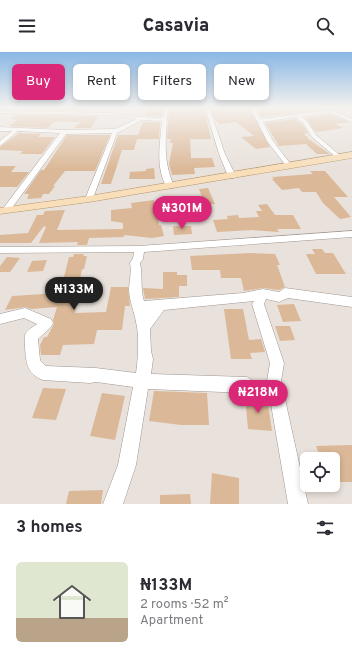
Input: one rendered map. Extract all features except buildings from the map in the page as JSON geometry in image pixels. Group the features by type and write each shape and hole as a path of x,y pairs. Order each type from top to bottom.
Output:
{"main road":[{"path":"3,210 89,199 352,155"}],"street":[{"path":"0,130 64,132 116,131 121,128"},
{"path":"164,128 162,156 164,172 170,186"},
{"path":"214,128 222,154 232,176"},
{"path":"264,128 270,141 288,166"},
{"path":"309,128 314,136 339,157"},
{"path":"0,144 18,130"},
{"path":"89,199 116,131"},
{"path":"3,210 64,132"},
{"path":"0,250 139,248 350,237"},
{"path":"113,504 127,464 146,359 144,351 144,328 135,290 137,273 135,263 138,259 139,248"},
{"path":"138,307 243,298 261,299 273,295 279,297 285,293 352,302"},
{"path":"261,299 277,363 274,381 298,504"},
{"path":"144,328 161,304"},
{"path":"0,319 25,313 47,322 31,337 33,363 43,373 90,376 96,375 143,381 247,385"}]}
